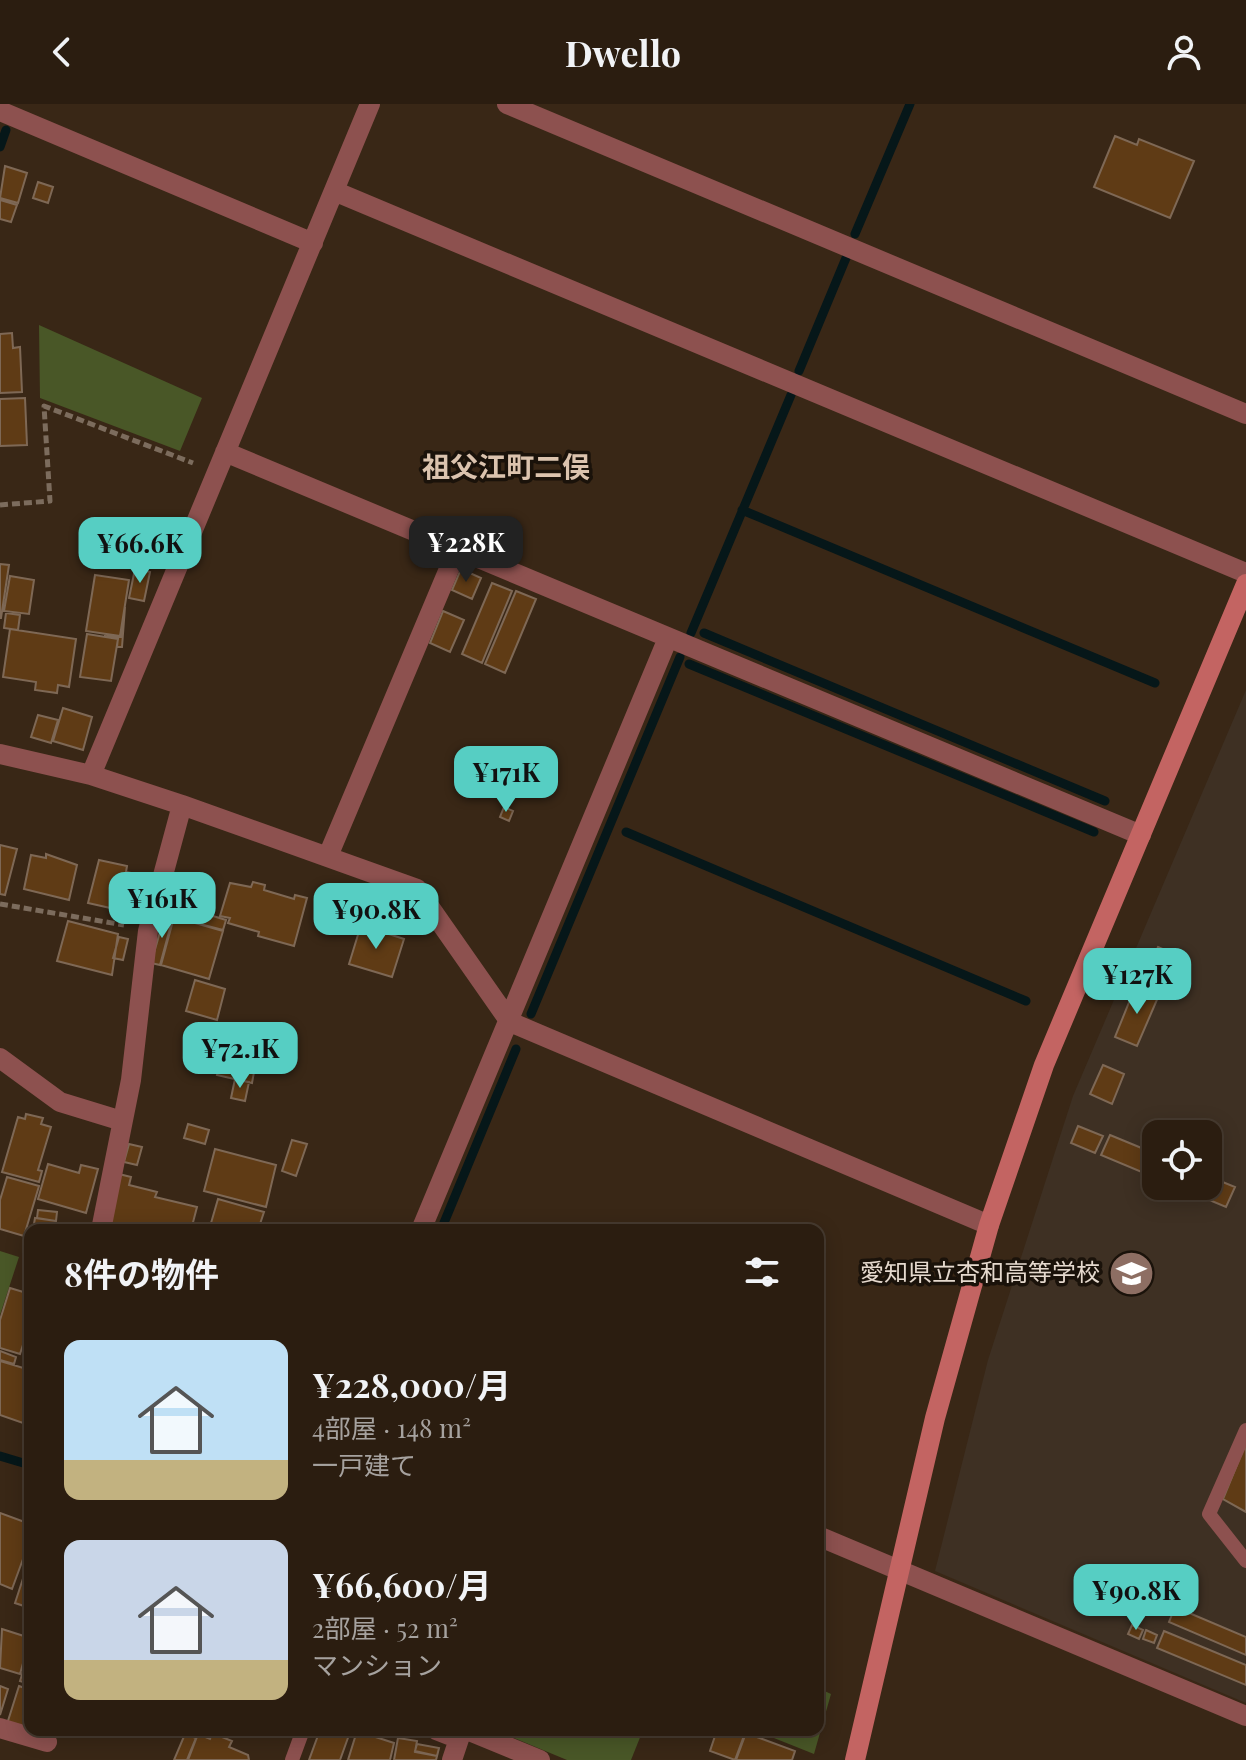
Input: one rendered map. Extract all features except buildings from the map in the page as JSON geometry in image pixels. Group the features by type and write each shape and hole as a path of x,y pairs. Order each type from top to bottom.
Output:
{"street":[{"path":"91,775 370,104"},
{"path":"507,104 1246,414"},
{"path":"0,111 313,243"},
{"path":"334,191 1246,573"},
{"path":"225,452 1141,835"},
{"path":"328,856 457,550"},
{"path":"855,1760 935,1418 989,1225 1044,1065 1246,584"},
{"path":"424,1224 668,638"},
{"path":"0,754 91,775 417,889 510,1022 989,1225"},
{"path":"98,1224 131,1080 148,931 182,805"},
{"path":"0,1058 60,1102 122,1121"},
{"path":"824,1539 1246,1716"},
{"path":"0,1728 46,1744"},
{"path":"452,1760 462,1736"},
{"path":"472,1736 540,1760"}],"lane":[{"path":"1246,1430 1209,1514 1246,1561"},
{"path":"292,1760 301,1736"}],"path":[{"path":"0,505 50,501 44,406 217,472"},
{"path":"0,904 26,911 99,918 148,931"}],"shaded area":[{"name":"愛知県立杏和高等学校","path":"1246,690 1246,1703 935,1571 988,1360 1073,1096"}],"green space":[{"path":"39,325 202,398 180,451 40,398"},
{"path":"0,1251 19,1257 0,1315"},
{"path":"824,1691 831,1694 824,1719"},
{"path":"509,1736 641,1736 631,1760 567,1760"},
{"path":"769,1736 819,1736 814,1754"}],"waterway":[{"path":"855,234 910,104"},
{"path":"0,147 6,130"},
{"path":"799,371 846,258"},
{"path":"691,633 791,395"},
{"path":"742,510 1155,683"},
{"path":"704,633 1105,801"},
{"path":"531,1014 680,657"},
{"path":"689,664 1094,832"},
{"path":"626,832 1026,1001"},
{"path":"443,1224 516,1049"},
{"path":"0,1456 24,1463"}],"place":[{"name":"愛知県立杏和高等学校","path":"1131,1273"}],"district":[{"name":"祖父江町二俣","path":"506,467"}]}
